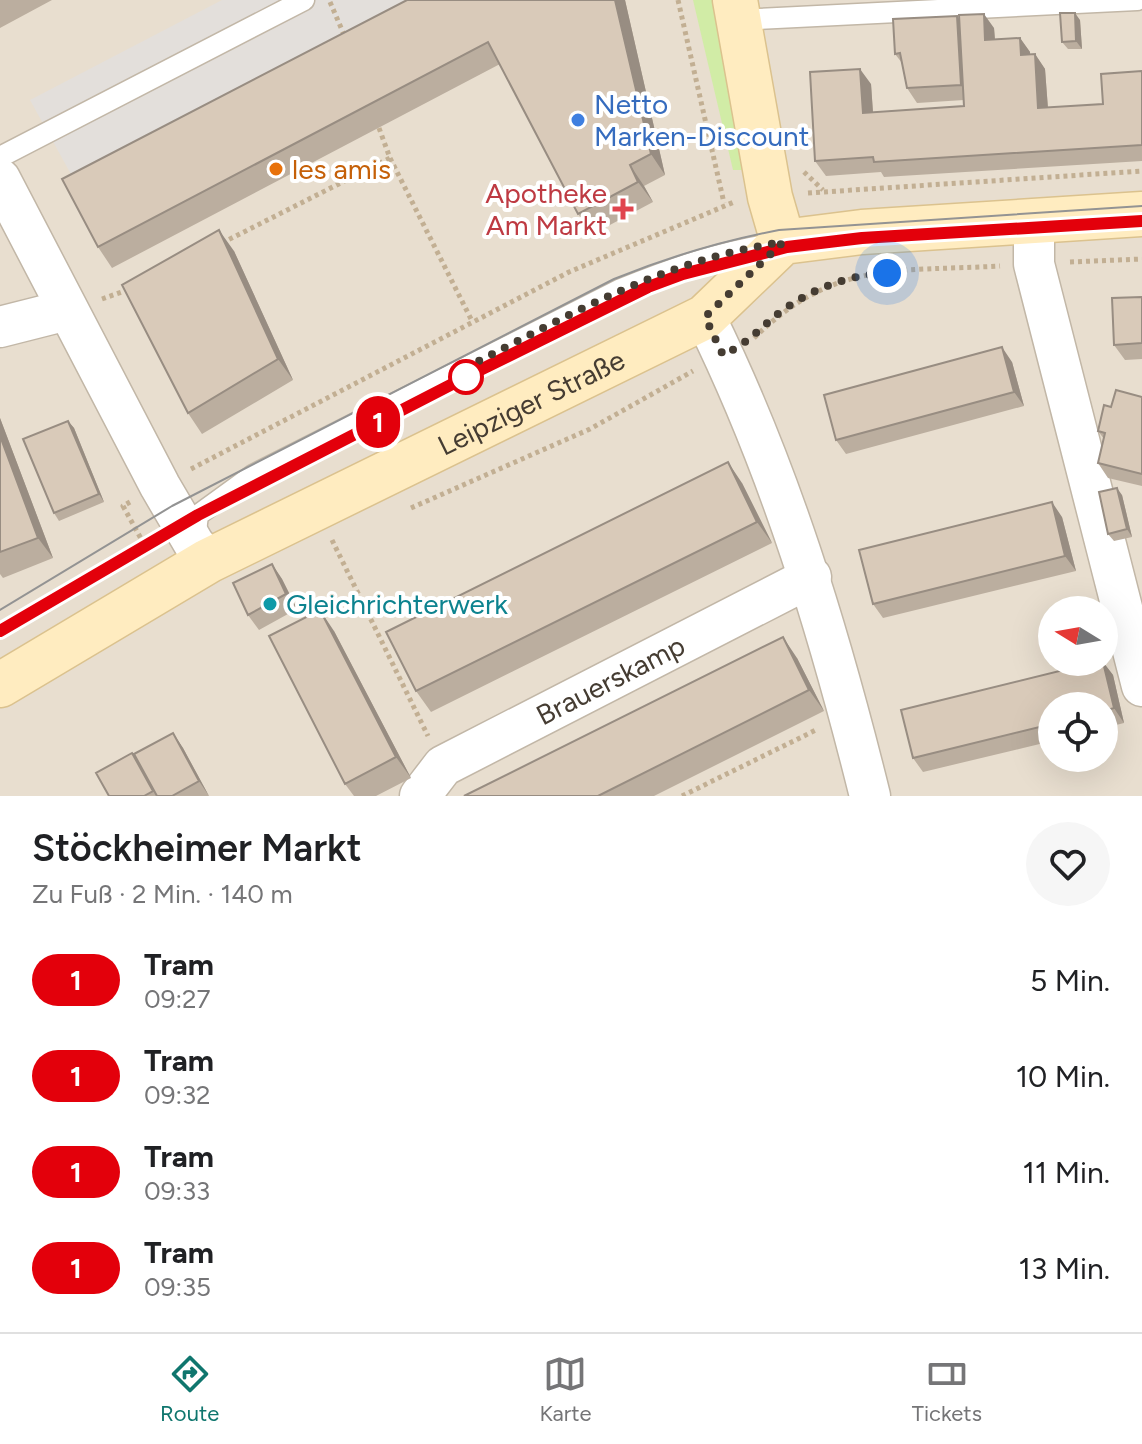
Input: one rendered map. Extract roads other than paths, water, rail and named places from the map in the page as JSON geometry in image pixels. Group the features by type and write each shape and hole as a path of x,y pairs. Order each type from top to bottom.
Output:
{"street":[{"path":"737,10 770,197 783,242 862,232 1142,214"},
{"path":"0,179 160,486 201,553"},
{"path":"1034,221 1034,264 1142,686"},
{"name":"Leipziger Straße","path":"0,685 201,553 714,336 783,242"},
{"path":"0,327 67,310"},
{"path":"714,336 738,382 811,577 870,796"},
{"name":"Brauerskamp","path":"432,781 811,577"}],"lane":[{"path":"0,157 304,0"},
{"path":"737,10 1137,0"},
{"path":"201,553 198,515 253,475 621,289 678,266 734,250 783,242"}],"tram line":[{"path":"0,610 172,506 614,279 654,264 779,230 1142,206"},
{"name":"1","path":"0,631 198,515 466,377 648,287 683,274 787,247 862,238 1142,221"},
{"path":"0,631 198,515 466,377 683,274 787,247 862,238 1142,222"}],"place":[{"name":"Netto Marken-Discount","path":"578,120"},
{"name":"les amis","path":"276,169"},
{"name":"Apotheke Am Markt","path":"623,209"},
{"name":"Gleichrichterwerk","path":"270,604"}]}
